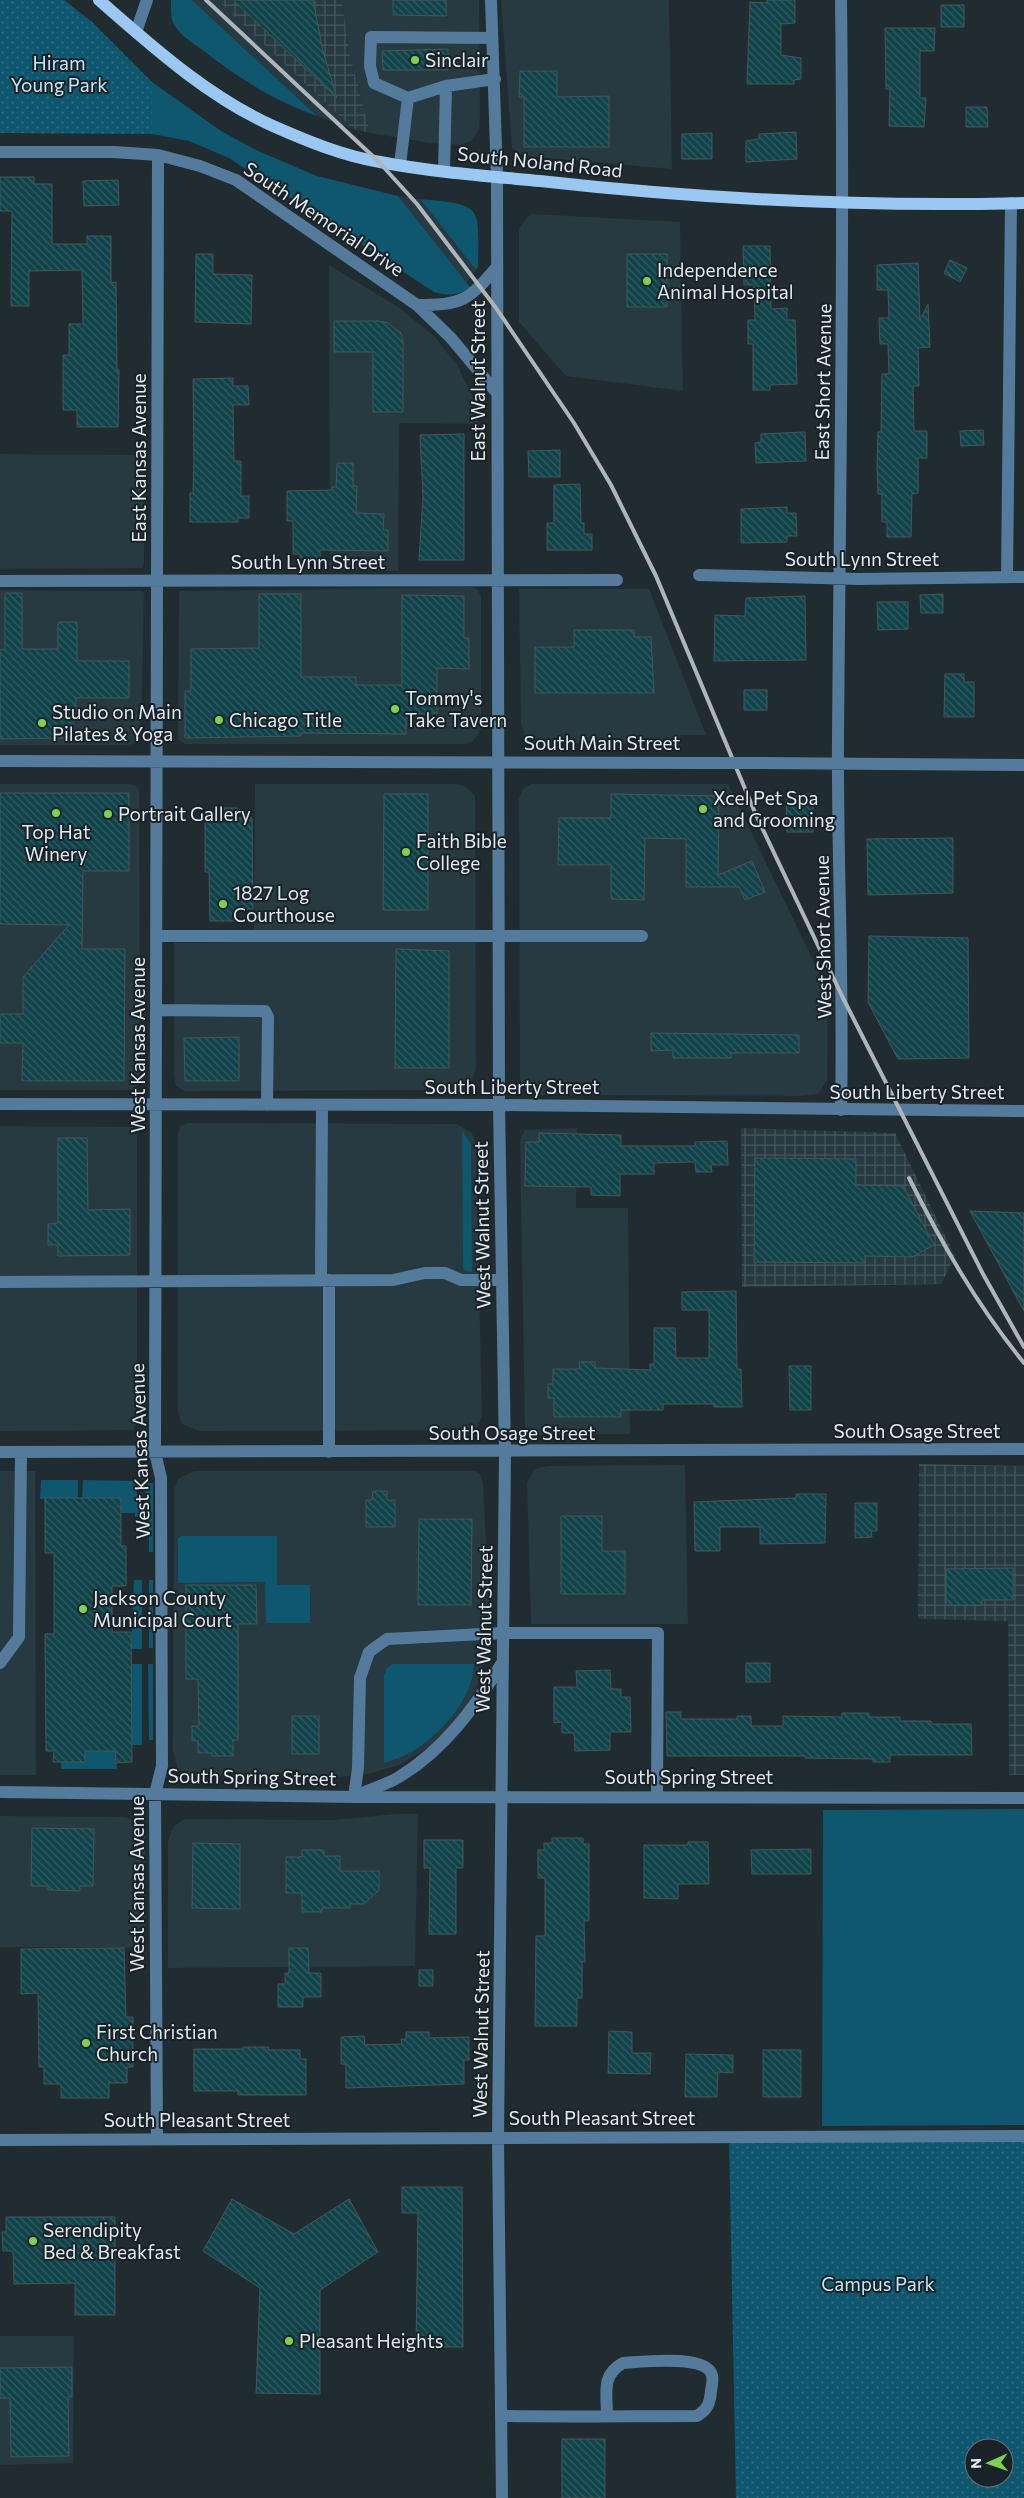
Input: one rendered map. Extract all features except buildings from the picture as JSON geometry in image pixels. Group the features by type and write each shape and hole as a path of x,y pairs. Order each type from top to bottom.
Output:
{"main road":[{"name":"South Noland Road","path":"99,0 199,82 232,104 272,125 342,152 379,162 601,188 844,202 1018,203"}],"street":[{"path":"136,32 147,0"},
{"name":"East Walnut Street","path":"491,0 497,177 500,761"},
{"name":"East Short Avenue","path":"838,765 844,202 841,0"},
{"path":"492,38 371,37 370,66 374,82 408,98 446,86 494,79"},
{"path":"444,171 446,86"},
{"path":"400,165 408,98"},
{"name":"South Memorial Drive","path":"0,152 114,152 158,155 200,166 236,180 417,305 451,338 497,393"},
{"name":"East Kansas Avenue","path":"158,155 158,760"},
{"path":"1007,577 1018,203"},
{"path":"417,305 445,305 465,300 497,267"},
{"name":"South Lynn Street","path":"699,575 840,579 1024,577"},
{"name":"South Lynn Street","path":"0,581 616,580"},
{"name":"West Kansas Avenue","path":"157,2139 155,1794 162,1766 161,1478 155,1452 158,760"},
{"name":"South Main Street","path":"0,761 500,761 1024,765"},
{"name":"West Walnut Street","path":"500,761 499,1105 505,1452 498,2138 502,2498"},
{"name":"West Short Avenue","path":"838,765 843,998 841,1110"},
{"path":"157,936 642,936"},
{"path":"156,1010 265,1011 268,1017 267,1104"},
{"name":"South Liberty Street","path":"0,1104 499,1105 1024,1111"},
{"path":"322,1105 330,1452"},
{"path":"0,1282 393,1280 425,1273 445,1273 461,1280 502,1280"},
{"name":"South Osage Street","path":"0,1452 505,1452 1024,1448"},
{"path":"0,1664 19,1637 21,1452"},
{"path":"354,1796 358,1768 360,1678 369,1652 388,1639 502,1634 658,1633 657,1796"},
{"name":"South Spring Street","path":"354,1796 399,1777 441,1744 477,1704 502,1663"},
{"name":"South Spring Street","path":"0,1792 354,1796 1024,1798"},
{"name":"South Pleasant Street","path":"0,2140 1024,2136"},
{"path":"501,2416 607,2416 697,2416 710,2403 712,2375 706,2366 695,2362 623,2363 614,2368 608,2376 607,2416"}],"shaded area":[{"path":"192,0 217,0 353,129 317,116"},
{"path":"217,0 342,0 349,51 370,133 353,129"},
{"path":"342,0 479,0 480,115 479,129 473,140 461,145 429,143 370,133 349,51"},
{"path":"501,0 669,0 672,169 524,156 512,148"},
{"path":"398,196 420,199 476,270 466,283"},
{"path":"533,214 680,222 683,391 566,376 519,322 519,229 527,217"},
{"path":"329,265 398,307 434,336 457,365 472,395 479,424 399,423 398,571 330,570"},
{"path":"0,454 145,455 144,563 142,568 0,569"},
{"path":"472,587 478,590 481,597 481,726 479,733 473,741 465,744 185,744 179,740 179,591"},
{"path":"519,589 649,589 706,735 680,735 679,744 535,743 526,739 521,723"},
{"path":"0,590 142,591 144,593 141,736 135,743 128,745 0,745"},
{"path":"0,784 127,784 135,785 139,790 140,1082 133,1090 0,1090"},
{"path":"255,784 457,784 466,787 475,796 476,1069 472,1080 464,1088 453,1090 185,1091 176,1086 174,1076 174,943 254,942"},
{"path":"531,784 728,784 828,991 827,1080 818,1094 802,1096 535,1095 527,1091 520,1080 519,799 523,789"},
{"path":"188,1123 457,1124 472,1133 476,1146 482,1416 477,1427 468,1430 199,1431 182,1424 178,1413 178,1133 180,1126"},
{"path":"0,1126 135,1127 137,1129 137,1422 133,1430 0,1431"},
{"path":"577,1128 576,1208 628,1208 630,1434 534,1435 525,1428 520,1140 525,1130"},
{"path":"741,1128 895,1133 955,1256 941,1284 742,1287"},
{"path":"919,1464 1024,1466 1024,1775 1009,1775 1008,1621 918,1619"},
{"path":"685,1465 688,1624 531,1624 527,1483 534,1469 548,1466"},
{"path":"0,1471 35,1471 36,1775 0,1775"},
{"path":"194,1471 474,1471 480,1474 483,1483 490,1622 486,1653 476,1689 462,1714 431,1746 399,1765 368,1774 339,1777 194,1776 186,1775 178,1769 173,1751 174,1490 178,1479"},
{"path":"396,1814 418,1814 415,1966 168,1968 168,1840 174,1826 184,1819 335,1820"},
{"path":"0,1816 124,1817 131,1819 142,1827 145,1835 145,1948 0,1947"},
{"path":"0,2336 74,2336 73,2463 0,2465"}],"green space":[{"name":"Hiram Young Park","path":"0,0 64,0 92,22 152,82 152,134 0,133"},
{"path":"171,0 192,0 317,116 286,103 258,88 188,40 173,23"},
{"path":"152,82 221,131 258,151 317,176 398,196 470,287 462,292 453,294 434,292 229,158 189,141 152,134"},
{"path":"420,199 456,203 473,212 477,219 478,231 478,267 476,270"},
{"path":"462,1131 471,1144 472,1272 466,1271 463,1268"},
{"path":"41,1480 78,1480 78,1498 40,1499"},
{"path":"83,1480 134,1481 142,1517 135,1517 135,1513 121,1513 121,1498 82,1498"},
{"path":"143,1483 153,1483 153,1552 149,1552 149,1509"},
{"path":"181,1536 277,1536 277,1585 310,1585 310,1623 266,1623 265,1582 178,1583 178,1538"},
{"path":"134,1580 142,1580 142,1649 131,1649"},
{"path":"149,1580 153,1580 153,1648 149,1648"},
{"path":"131,1664 142,1664 142,1745 131,1745"},
{"path":"148,1664 153,1664 153,1740 149,1740"},
{"path":"393,1664 474,1664 468,1691 453,1715 433,1737 410,1753 384,1763 384,1675 387,1668"},
{"path":"85,1751 116,1751 117,1769 61,1769 61,1762"},
{"path":"1024,1809 1024,2125 822,2126 823,1810"},
{"name":"Campus Park","path":"1024,2136 1024,2498 736,2498 729,2137"}],"railway":[{"path":"206,0 379,162 417,204 496,308 574,423 611,485 656,576 756,815 843,998 983,1274 1024,1347"},
{"path":"909,1178 961,1274 991,1319 1024,1363"}],"place":[{"name":"Sinclair","path":"415,60"},
{"name":"Independence Animal Hospital","path":"647,281"},
{"name":"Tommy's Take Tavern","path":"395,709"},
{"name":"Chicago Title","path":"219,720"},
{"name":"Studio on Main Pilates & Yoga","path":"42,723"},
{"name":"Xcel Pet Spa and Grooming","path":"703,809"},
{"name":"Top Hat Winery","path":"56,813"},
{"name":"Portrait Gallery","path":"108,814"},
{"name":"Faith Bible College","path":"406,852"},
{"name":"1827 Log Courthouse","path":"223,904"},
{"name":"Jackson County Municipal Court","path":"83,1609"},
{"name":"First Christian Church","path":"86,2043"},
{"name":"Serendipity Bed & Breakfast","path":"33,2241"},
{"name":"Pleasant Heights","path":"289,2341"}]}
